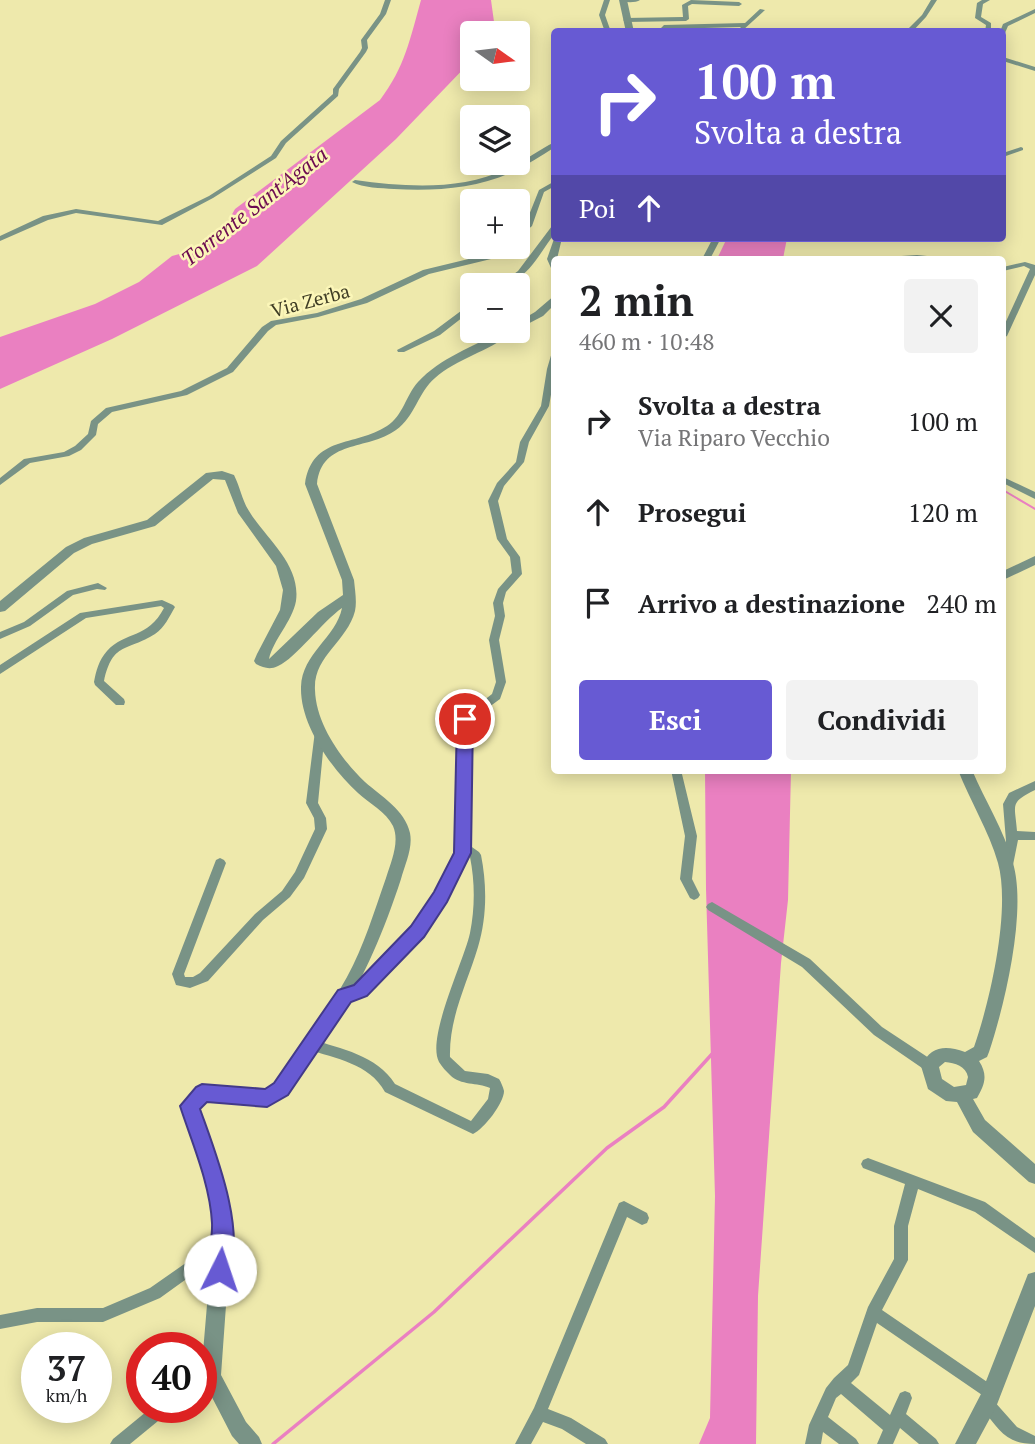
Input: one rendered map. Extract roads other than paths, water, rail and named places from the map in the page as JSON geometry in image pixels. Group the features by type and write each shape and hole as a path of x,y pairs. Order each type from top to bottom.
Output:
{"street":[{"path":"0,239 46,218 75,211 159,223 211,197 274,157 283,142 336,95 336,89 363,52 363,40 383,14 388,0"},
{"path":"607,0 602,15 607,28"},
{"path":"629,28 623,0 637,0"},
{"path":"912,28 934,0"},
{"path":"987,0 979,3 978,18 989,23 988,28"},
{"path":"626,20 686,19 685,5 691,2 739,2 739,12"},
{"path":"716,28 743,23 762,10"},
{"path":"1004,28 1005,25 1035,11"},
{"path":"741,28 743,23"},
{"path":"1006,60 1035,68"},
{"path":"355,182 404,188 479,181 512,170 551,146"},
{"path":"1006,154 1021,149"},
{"path":"530,221 541,191 551,185"},
{"path":"521,273 551,233"},
{"name":"Via Zerba","path":"0,482 27,461 66,454 78,448 92,435 94,423 109,410 184,393 230,370 265,329 274,323 318,315 364,301 426,272 480,259"},
{"path":"1006,268 1025,264 1035,268 1006,330"},
{"path":"530,319 551,302"},
{"path":"401,350 437,333 460,316"},
{"path":"212,1332 223,1244 223,1222 212,1173 190,1106 202,1093 267,1098 281,1089 345,996 381,920 401,853 403,834 398,820 354,781 337,761 320,731 308,692 309,671 343,622 350,596 348,580 311,484 310,470 318,460 336,448 380,435 392,428 402,418 419,386 431,375 488,343"},
{"path":"345,996 360,991 418,932 446,887 463,847 465,719 496,696 501,681 494,640 500,616 498,603 501,591 517,574 515,557 502,539 493,501 500,485 520,462 519,451 542,414 549,395 548,372 551,364"},
{"path":"0,608 70,550 88,541 151,523 210,476 222,475 230,478 243,510 275,556 286,578 290,598 286,612 261,661 273,664 323,615 350,596"},
{"path":"1006,482 1035,496"},
{"path":"1006,574 1035,560"},
{"path":"0,636 27,624 70,593 98,586 102,588"},
{"path":"0,670 83,615 162,603 170,607 165,620 153,631 114,647 100,668 99,682 120,702"},
{"path":"220,863 178,974 180,981 193,983 204,977 259,917 286,894 300,875 321,829 320,818 312,803 320,731"},
{"path":"677,774 691,836 686,879 694,895"},
{"path":"967,774 1007,865"},
{"path":"967,1059 981,1052 987,1034 1009,915 1009,804 1013,796 1035,785"},
{"path":"1011,835 1035,836"},
{"path":"312,1045 361,1062 386,1077 390,1088 473,1128 487,1112 498,1094 497,1086 492,1081 460,1075 444,1059 442,1039 447,1010 470,953 481,878 475,855 463,847"},
{"path":"712,906 806,963 878,1031 930,1066 934,1084 942,1091 962,1096 971,1092 976,1085 978,1076 974,1067 967,1059 956,1054 944,1054 935,1058 930,1066"},
{"path":"962,1096 979,1126 1035,1177"},
{"path":"868,1164 980,1207 1035,1246"},
{"path":"813,1444 831,1393 854,1370 873,1312 901,1260 901,1226 913,1181"},
{"path":"523,1444 539,1413 624,1208 642,1218"},
{"path":"0,1322 37,1315 103,1315 155,1293 223,1244"},
{"path":"965,1444 989,1399 1035,1281"},
{"path":"873,1312 989,1399 1012,1432 1035,1444"},
{"path":"839,1383 931,1444"},
{"path":"217,1394 252,1444"},
{"path":"884,1444 905,1398"},
{"path":"539,1413 566,1423 600,1444"},
{"path":"820,1420 851,1444"},
{"path":"118,1444 144,1423"}],"water":[{"name":"Torrente Sant'Agata","path":"421,0 491,0 494,21 460,21 460,72 396,139 257,266 112,339 0,389 0,337 95,304 139,282 172,256 198,249 211,242 225,227 235,209 380,100 401,64"},
{"path":"725,242 786,242 784,256 718,256"},
{"path":"705,774 791,774 788,900 781,963 758,1296 756,1444 699,1444 710,1418 715,1196"}],"waterway":[{"path":"1006,492 1035,509"},
{"path":"273,1444 434,1312 607,1148 664,1107 712,1054"}]}
